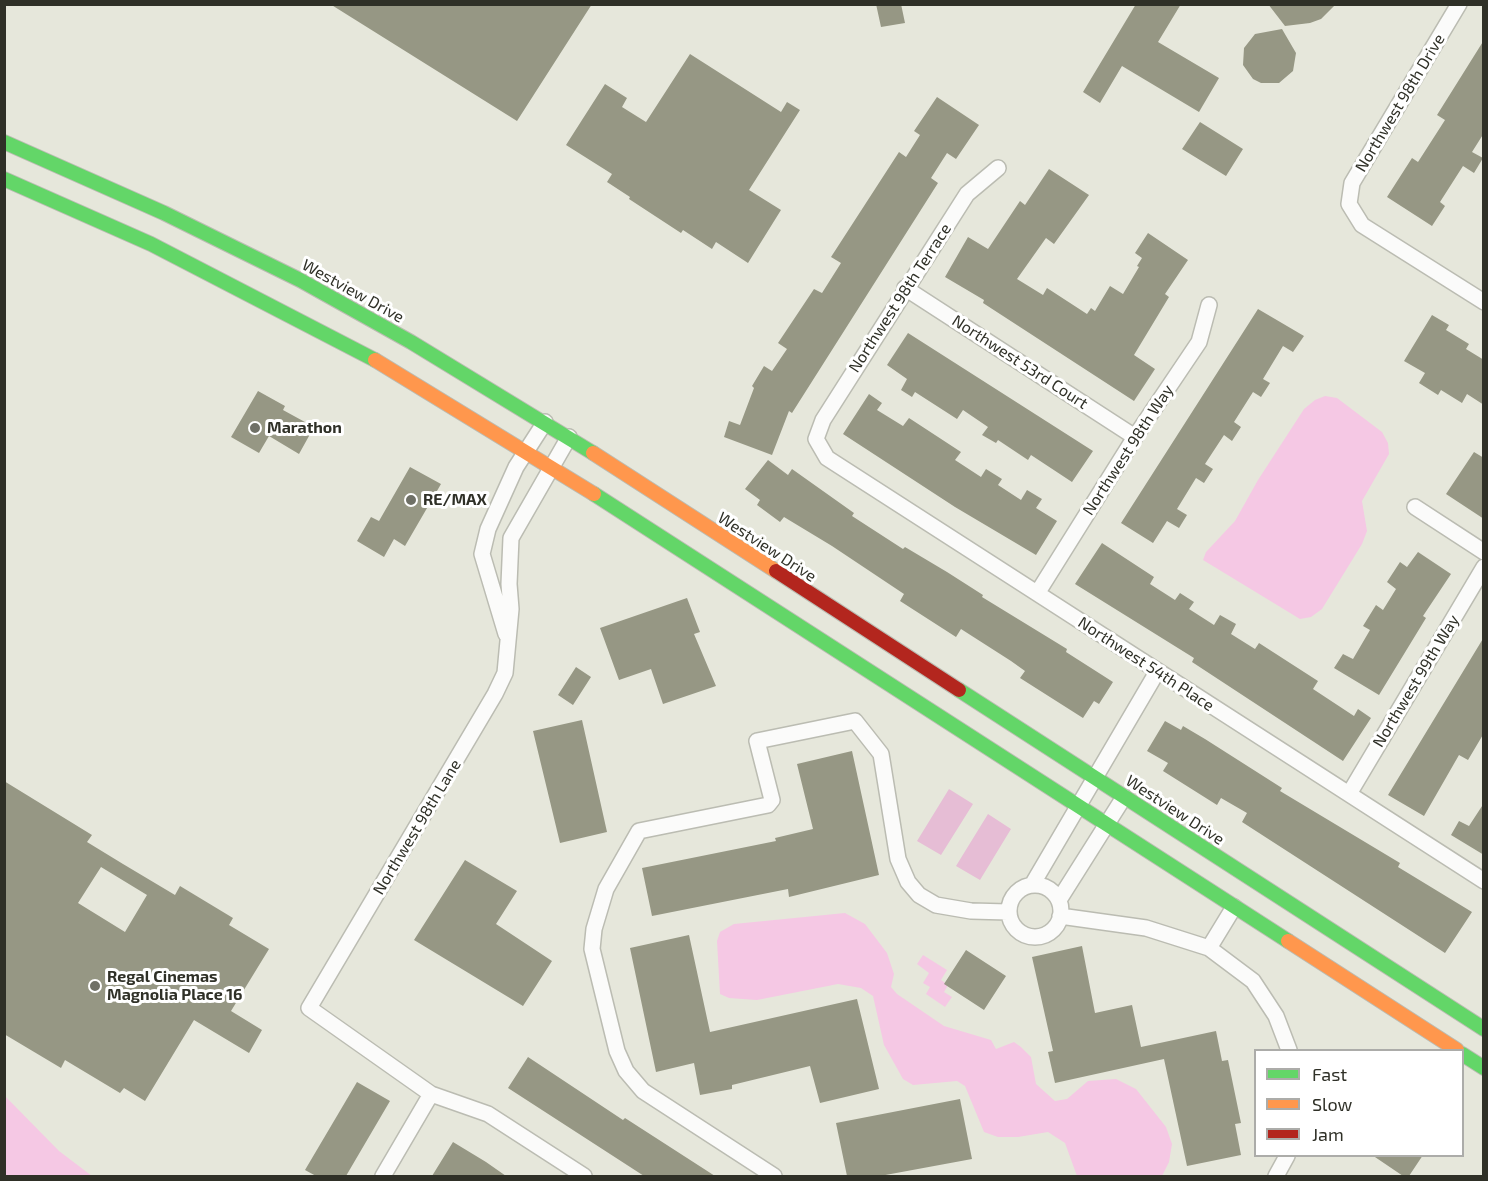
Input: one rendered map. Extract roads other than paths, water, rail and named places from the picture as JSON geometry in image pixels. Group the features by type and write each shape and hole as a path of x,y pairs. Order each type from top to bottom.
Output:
{"street":[{"name":"Northwest 98th Drive","path":"1459,4 1352,183 1349,204 1362,225 1484,302"},
{"name":"Westview Drive","path":"4,142 154,209 300,280 411,342 545,422 1484,1029"},
{"name":"Northwest 98th Terrace","path":"816,438 823,420 967,194 998,168"},
{"path":"4,179 151,244 280,309 370,357 527,451 1455,1049"},
{"name":"Northwest 53rd Court","path":"905,288 1135,437"},
{"name":"Northwest 98th Way","path":"1038,592 1135,437 1199,342 1209,305"},
{"name":"Northwest 98th Lane","path":"507,639 482,554 488,529 527,451 545,422"},
{"name":"Northwest 98th Lane","path":"431,1094 309,1008 488,709 505,673 511,609 508,584 511,538 569,437"},
{"name":"Northwest 54th Place","path":"816,438 827,458 1484,881"},
{"path":"1416,507 1484,552"},
{"name":"Northwest 99th Way","path":"1349,794 1484,567"},
{"path":"1032,885 1093,777 1157,672"},
{"path":"774,1176 643,1091 626,1071 617,1052 592,949 594,929 606,889 639,831 768,805 772,800 756,741 855,721 881,754 898,859 919,896 936,905 971,911 1008,912"},
{"path":"1059,900 1048,888 1032,885 1018,891 1009,904 1010,920 1021,933 1037,937 1052,930 1060,916 1059,900 1124,797"},
{"path":"1209,948 1234,907"},
{"path":"1060,916 1146,928 1209,948 1253,981 1276,1016 1289,1049"},
{"path":"1464,1055 1484,1068"},
{"path":"383,1176 431,1094 488,1114 584,1176"},
{"path":"1276,1176 1286,1157"}],"place":[{"name":"Marathon","path":"255,428"},
{"name":"RE/MAX","path":"411,500"},
{"name":"Regal Cinemas Magnolia Place 16","path":"95,986"}]}
